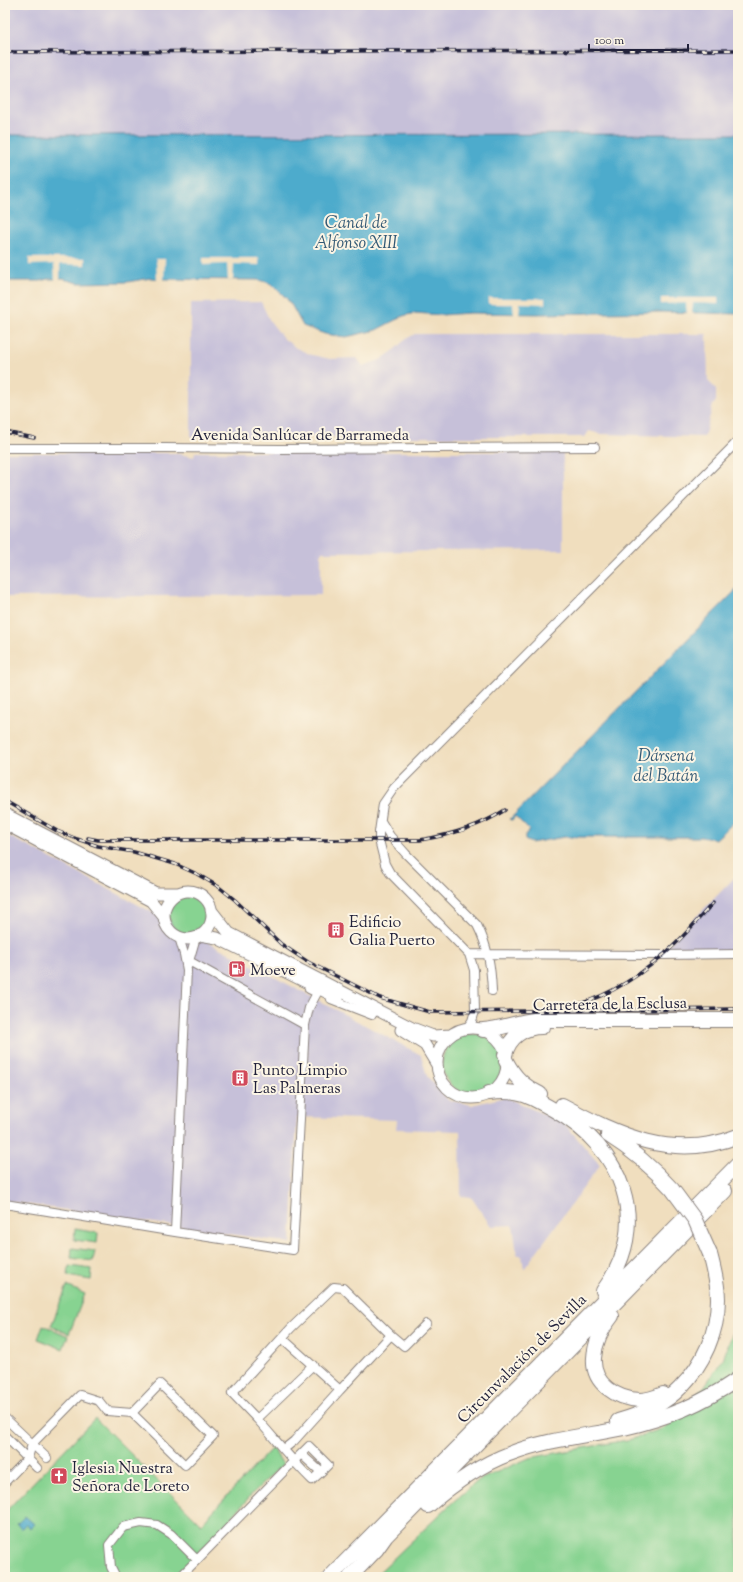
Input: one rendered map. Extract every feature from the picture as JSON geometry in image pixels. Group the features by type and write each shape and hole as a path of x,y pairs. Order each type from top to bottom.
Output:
{"highway":[{"name":"Carretera de la Esclusa","path":"483,1030 497,1029 534,1020 738,1020"},
{"name":"Carretera de la Esclusa","path":"506,1058 507,1047 511,1040 520,1033 536,1027 738,1028"},
{"path":"506,1058 513,1074 527,1087 571,1115 636,1139 668,1146 681,1147 710,1144 738,1136"},
{"path":"489,1093 514,1092 531,1097 594,1127 625,1146 640,1158 672,1189 696,1220 710,1254 715,1274 718,1299 716,1323 708,1347 697,1366 681,1388 650,1409 633,1416 602,1425 546,1436 537,1444"},
{"path":"571,1115 593,1139 619,1176 625,1200 628,1223 622,1255 615,1273 576,1327"},
{"name":"Circunvalación de Sevilla","path":"330,1577 738,1164"},
{"name":"Circunvalación de Sevilla","path":"350,1577 376,1550 386,1536 738,1178"},
{"path":"642,1276 606,1322 597,1340 593,1359 597,1376 606,1389 624,1398 641,1400 654,1398 667,1392 687,1379"},
{"path":"376,1550 392,1541 441,1494 460,1480 507,1454 537,1444 624,1428 660,1418 687,1409 718,1393 738,1379"}],"main road":[{"path":"5,814 156,894 189,891 197,893 208,902 211,910 229,933 412,1028 433,1036 451,1035 466,1029 483,1030 497,1039 506,1058 505,1072 501,1082 489,1093 476,1097 456,1094 445,1085 437,1065 426,1045 407,1033 217,938 198,936 185,939 179,937 171,932 152,901 5,824"},
{"path":"165,920 168,903 178,893"},
{"path":"198,936 207,930 211,922 211,910"},
{"path":"437,1065 439,1052 451,1035"}],"street":[{"path":"466,1029 472,1021 475,1011 474,970 469,954 390,873 385,864 379,840 381,821 380,814 383,804 394,788 465,715 738,441"},
{"name":"Avenida Sanlúcar de Barrameda","path":"5,448 280,449 596,447"},
{"path":"381,821 390,836 477,925 489,954 492,991"},
{"path":"5,830 145,903 165,920"},
{"path":"186,970 198,936 234,950 336,1002 372,1015"},
{"path":"175,1232 186,970 184,954 179,937"},
{"path":"469,954 738,954"},
{"path":"189,961 305,1025"},
{"path":"5,1204 293,1250 305,1025 309,1008 317,993"},
{"path":"294,1441 309,1446 328,1465 312,1480 293,1462 284,1449 232,1393 282,1338 334,1287 343,1288 404,1346 426,1324"},
{"path":"284,1449 294,1441 391,1335"},
{"path":"282,1338 340,1390"},
{"path":"257,1419 313,1365"},
{"path":"5,1482 28,1458 32,1444 80,1395 99,1401 107,1410 132,1413 185,1465 213,1436 160,1384 132,1413"},
{"path":"5,1418 47,1458"},
{"path":"5,1436 37,1468"},
{"path":"180,1577 309,1446"},
{"path":"301,1454 321,1472"},
{"path":"116,1577 111,1567 109,1545 123,1527 141,1523 157,1525 170,1534 197,1560"}],"shaded area":[{"path":"5,5 738,5 738,134 5,135"},
{"path":"261,302 270,321 283,338 296,348 312,355 330,359 357,358 363,366 380,360 392,352 406,339 415,334 707,334 708,381 716,389 716,401 713,405 704,437 601,434 589,431 585,437 191,437 191,303"},
{"path":"195,452 563,452 563,550 321,552 321,595 5,597 5,453 174,453 194,457"},
{"path":"5,834 421,1055 427,1076 448,1100 472,1105 505,1097 564,1123 600,1165 524,1269 522,1256 517,1254 513,1225 491,1226 471,1197 461,1196 460,1131 396,1129 397,1120 297,1117 291,1243 5,1201"},
{"path":"738,874 738,952 668,953 664,950"}],"green space":[{"path":"188,896 198,899 204,905 207,915 204,925 198,931 188,934 178,931 172,925 169,915 172,905 178,899"},
{"path":"472,1034 489,1039 497,1047 502,1064 497,1081 489,1089 472,1094 455,1089 447,1081 442,1064 447,1047 455,1039"},
{"path":"75,1229 98,1233 97,1243 74,1240"},
{"path":"72,1248 95,1251 93,1261 71,1258"},
{"path":"69,1266 92,1269 91,1280 68,1276"},
{"path":"67,1286 85,1294 69,1334 51,1326"},
{"path":"738,1319 738,1577 374,1577 454,1501 479,1480 529,1458 632,1439 664,1428 704,1387 723,1359"},
{"path":"43,1325 68,1336 63,1349 38,1339"},
{"path":"95,1418 201,1524 272,1448 283,1464 253,1493 217,1534 174,1577 5,1577 5,1512"}],"water":[{"name":"Canal de Alfonso XIII","path":"738,134 738,314 663,312 538,314 470,313 441,315 415,313 403,316 376,330 346,337 325,334 303,326 287,299 274,286 267,282 258,280 151,278 127,282 78,283 63,279 47,279 41,281 5,281 5,135"},
{"name":"Dársena del Batán","path":"738,588 738,828 733,823 716,839 706,837 564,837 531,843 525,840 525,835 529,830 515,816 512,820 510,819"},
{"path":"25,1516 34,1524 30,1529 26,1524 21,1529 17,1524"}],"pier":[{"path":"29,258 85,258 85,265 60,264 60,281 55,281 54,264 29,265"},
{"path":"203,258 259,258 259,265 234,264 233,280 228,280 227,264 203,265"},
{"path":"156,259 165,259 164,281 157,280"},
{"path":"489,298 545,298 545,304 520,303 519,316 514,316 513,304 489,304"},
{"path":"661,298 718,298 718,304 693,303 692,315 687,315 686,303 661,304"}],"railway":[{"path":"5,52 738,50"},
{"path":"5,432 34,438"},
{"path":"5,801 57,831 77,839 98,846 134,852 175,864 197,874 219,887 235,900 281,944 308,962 380,998 430,1012 738,1009"},
{"path":"88,838 98,840 420,840 464,830 475,826 505,810"},
{"path":"566,1007 579,1004 605,994 629,981 651,965 675,944 713,903"}],"place":[{"name":"Edificio Galia Puerto","path":"336,930"},
{"name":"Moeve","path":"237,969"},
{"name":"Punto Limpio Las Palmeras","path":"240,1078"},
{"name":"Iglesia Nuestra Señora de Loreto","path":"59,1476"}]}
